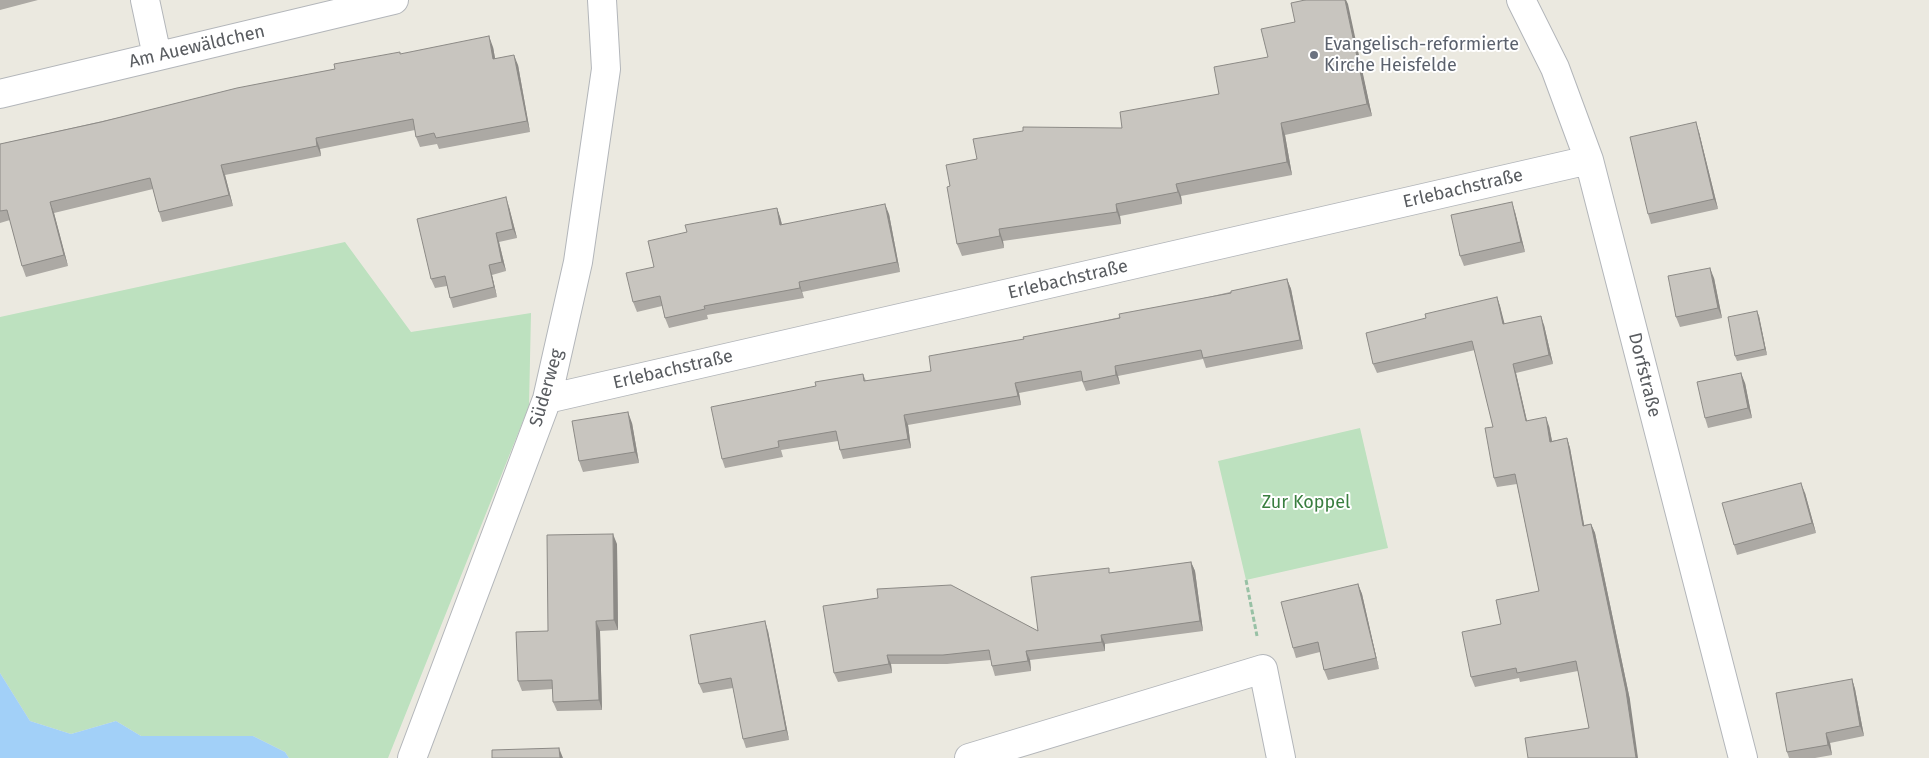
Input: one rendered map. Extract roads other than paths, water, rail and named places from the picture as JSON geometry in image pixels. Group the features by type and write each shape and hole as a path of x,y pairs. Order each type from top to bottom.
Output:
{"street":[{"path":"145,0 157,56"},
{"name":"Am Auewäldchen","path":"0,94 394,0"},
{"name":"Süderweg","path":"412,758 547,399 578,262 606,69 602,0"},
{"name":"Dorfstraße","path":"1521,0 1555,68 1589,160 1743,758"},
{"name":"Erlebachstraße","path":"547,399 1589,160"},
{"path":"969,758 1263,669 1281,758"}],"water":[{"path":"0,673 30,721 71,734 116,721 141,736 253,736 285,752 289,758 0,758"}],"place":[{"name":"Evangelisch-reformierte Kirche Heisfelde","path":"1314,55"}],"park label":[{"name":"Zur Koppel","path":"1306,503"}]}
